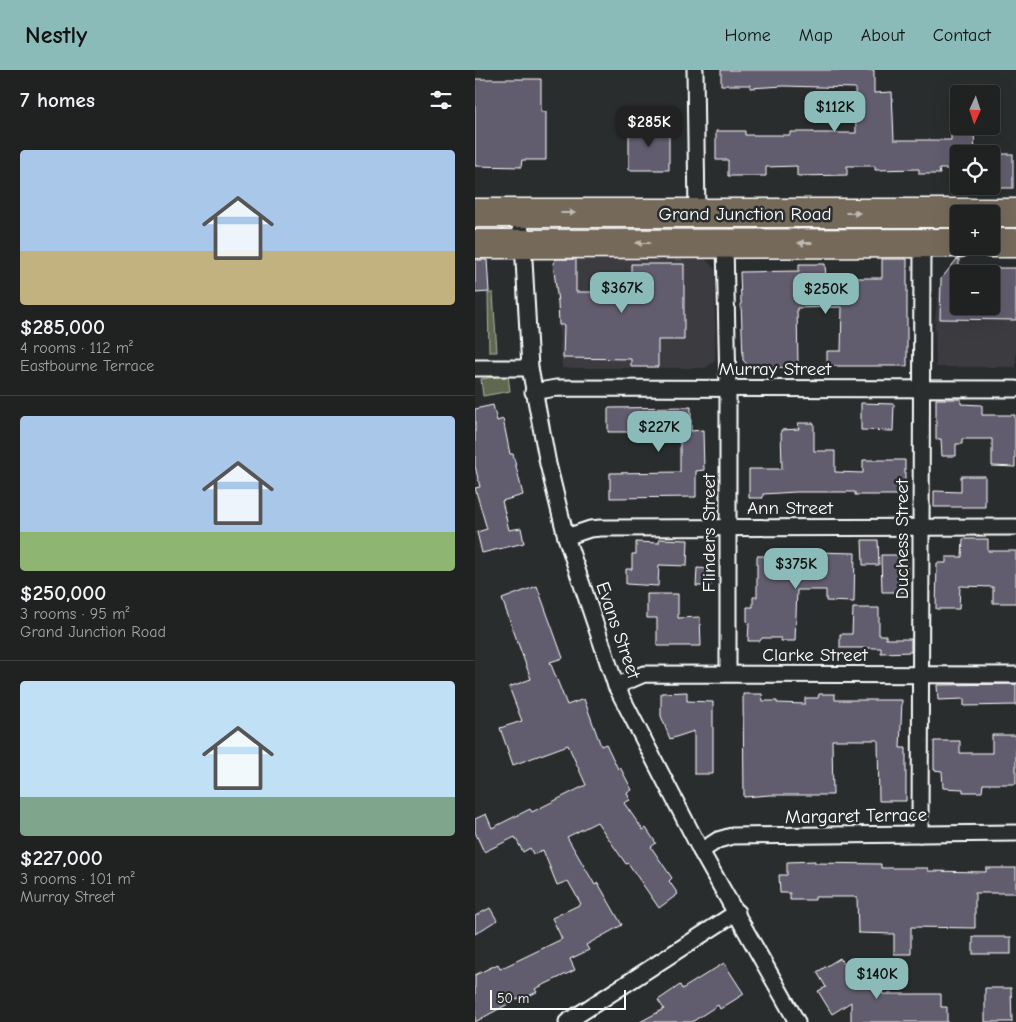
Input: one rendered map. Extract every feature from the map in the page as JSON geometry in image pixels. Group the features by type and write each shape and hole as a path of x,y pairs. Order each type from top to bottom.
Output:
{"highway":[{"name":"Grand Junction Road","path":"475,213 1016,212"},
{"name":"Grand Junction Road","path":"475,244 950,243"},
{"path":"1000,243 1016,243"}],"street":[{"path":"695,70 697,213"},
{"name":"Evans Street","path":"519,213 533,392 566,537 616,686 701,851 737,912 797,1022"},
{"name":"Flinders Street","path":"725,243 728,387 728,673"},
{"name":"Duchess Street","path":"920,834 922,243"},
{"path":"475,368 530,368"},
{"name":"Murray Street","path":"533,392 556,388 1016,389"},
{"name":"Ann Street","path":"566,537 590,529 601,528 1016,527"},
{"name":"Clarke Street","path":"616,686 644,674 1016,674"},
{"name":"Margaret Terrace","path":"701,851 718,840 731,836 1016,833"},
{"path":"567,1022 737,912"}],"shaded area":[{"path":"559,256 702,256 715,269 715,361 705,368 562,368 553,263"},
{"path":"949,268 950,315 1000,315 1000,268 1016,268 1016,367 936,367 935,317 941,279"}],"green space":[{"path":"488,293 493,293 497,352 489,352"},
{"path":"508,375 510,391 483,396 481,379"}],"building":[{"path":"721,70 874,70 874,93 892,92 894,140 951,140 951,135 974,135 975,145 950,145 950,169 939,169 940,174 919,174 919,169 875,170 875,166 847,166 847,175 797,176 797,166 766,167 766,176 728,176 728,160 716,160 716,131 745,131 745,135 790,135 790,132 856,133 855,88 784,86 750,88 750,85 721,85"},
{"path":"475,79 541,79 541,112 546,112 546,160 522,160 521,167 475,166"},
{"path":"669,126 669,170 629,170 629,127"},
{"path":"1000,154 1013,154 1013,188 1000,188"},
{"path":"556,259 576,259 576,292 631,292 631,264 684,264 684,340 658,340 658,367 631,367 631,359 563,358 564,325 559,325 553,263"},
{"path":"882,259 907,259 907,366 827,366 827,351 841,351 842,307 797,308 798,367 750,368 743,360 740,272 799,271 799,264 825,264 826,278 882,278"},
{"path":"957,259 959,259 959,265 952,265"},
{"path":"475,260 487,260 489,292 475,293"},
{"path":"950,268 950,315 1000,315 1000,268 1016,268 1016,320 940,319 941,279"},
{"path":"936,399 961,399 961,404 982,405 982,415 1015,415 1015,467 992,466 992,439 962,439 962,444 956,444 956,456 942,456 941,439 936,439"},
{"path":"861,403 894,404 893,431 861,430"},
{"path":"493,405 497,421 503,419 510,454 513,454 523,495 502,501 509,530 521,528 524,543 482,553 477,532 487,529 475,488 480,487 475,466 475,409"},
{"path":"691,407 691,431 703,430 704,470 696,471 696,497 610,498 610,473 680,472 680,432 608,432 608,408"},
{"path":"798,423 814,423 814,451 835,451 835,472 863,473 863,460 905,460 905,495 855,495 855,492 796,492 763,494 763,498 749,498 749,469 782,469 781,430 799,429"},
{"path":"961,476 985,476 985,507 934,507 934,491 961,492"},
{"path":"659,539 688,540 687,566 659,565 658,586 626,584 626,569 632,569 632,554 636,554 636,542 659,543"},
{"path":"963,539 988,539 988,551 1016,551 1016,603 993,603 993,587 960,586 959,609 936,609 937,563 946,563 946,557 962,557"},
{"path":"862,540 878,540 879,565 863,565"},
{"path":"817,552 855,553 854,602 826,601 826,590 797,590 795,641 781,641 781,638 762,638 760,641 748,641 749,623 747,621 747,607 753,607 753,597 757,597 757,556 801,556 801,554 817,554"},
{"path":"881,555 900,555 900,561 907,561 907,592 882,592"},
{"path":"697,568 712,569 711,586 696,586"},
{"path":"537,586 563,658 550,662 567,705 584,699 601,746 606,744 618,769 620,767 632,790 627,793 630,800 624,803 643,830 646,828 656,843 651,847 672,878 669,881 678,894 659,908 597,822 567,837 595,885 598,883 622,925 586,945 589,950 570,959 575,970 535,989 537,992 522,999 521,997 475,1022 475,975 498,964 500,969 562,939 552,918 581,904 568,881 557,885 543,850 533,854 530,848 523,852 515,837 484,852 475,832 475,819 486,814 492,828 530,809 532,812 586,785 568,745 513,765 500,728 522,721 509,687 531,679 502,599"},
{"path":"647,594 678,594 678,618 700,617 701,646 657,646 657,618 647,618"},
{"path":"853,608 879,608 879,635 886,635 886,639 911,639 911,652 881,653 881,648 840,648 840,634 852,634"},
{"path":"1016,684 1016,705 964,706 964,699 938,700 937,685"},
{"path":"687,692 687,701 713,702 713,774 694,774 694,731 670,739 661,716 661,693"},
{"path":"743,694 762,694 763,701 777,701 777,703 805,704 805,698 818,698 819,694 835,694 835,700 902,700 900,748 906,748 906,801 879,801 878,740 832,740 833,795 744,797"},
{"path":"992,735 1016,735 1016,784 983,784 982,792 963,792 963,789 943,788 942,771 934,770 934,741 960,741 960,753 992,753"},
{"path":"815,861 815,863 881,864 881,868 928,868 928,871 986,872 986,868 1016,868 1016,893 975,893 975,928 911,927 911,954 894,954 894,934 858,933 857,897 815,897 815,900 790,900 790,893 780,893 779,875 787,875 787,862"},
{"path":"490,908 497,920 475,934 475,916"},
{"path":"973,937 1011,937 1011,954 973,954"},
{"path":"840,958 855,983 883,983 882,994 941,994 941,1007 947,1007 947,1022 851,1022 851,1002 832,1014 818,991 826,987 817,972"},
{"path":"724,963 744,994 720,1009 718,1005 692,1022 640,1022 664,1009 658,1000 680,985 682,989"},
{"path":"985,988 1011,988 1012,1022 985,1022"}]}
